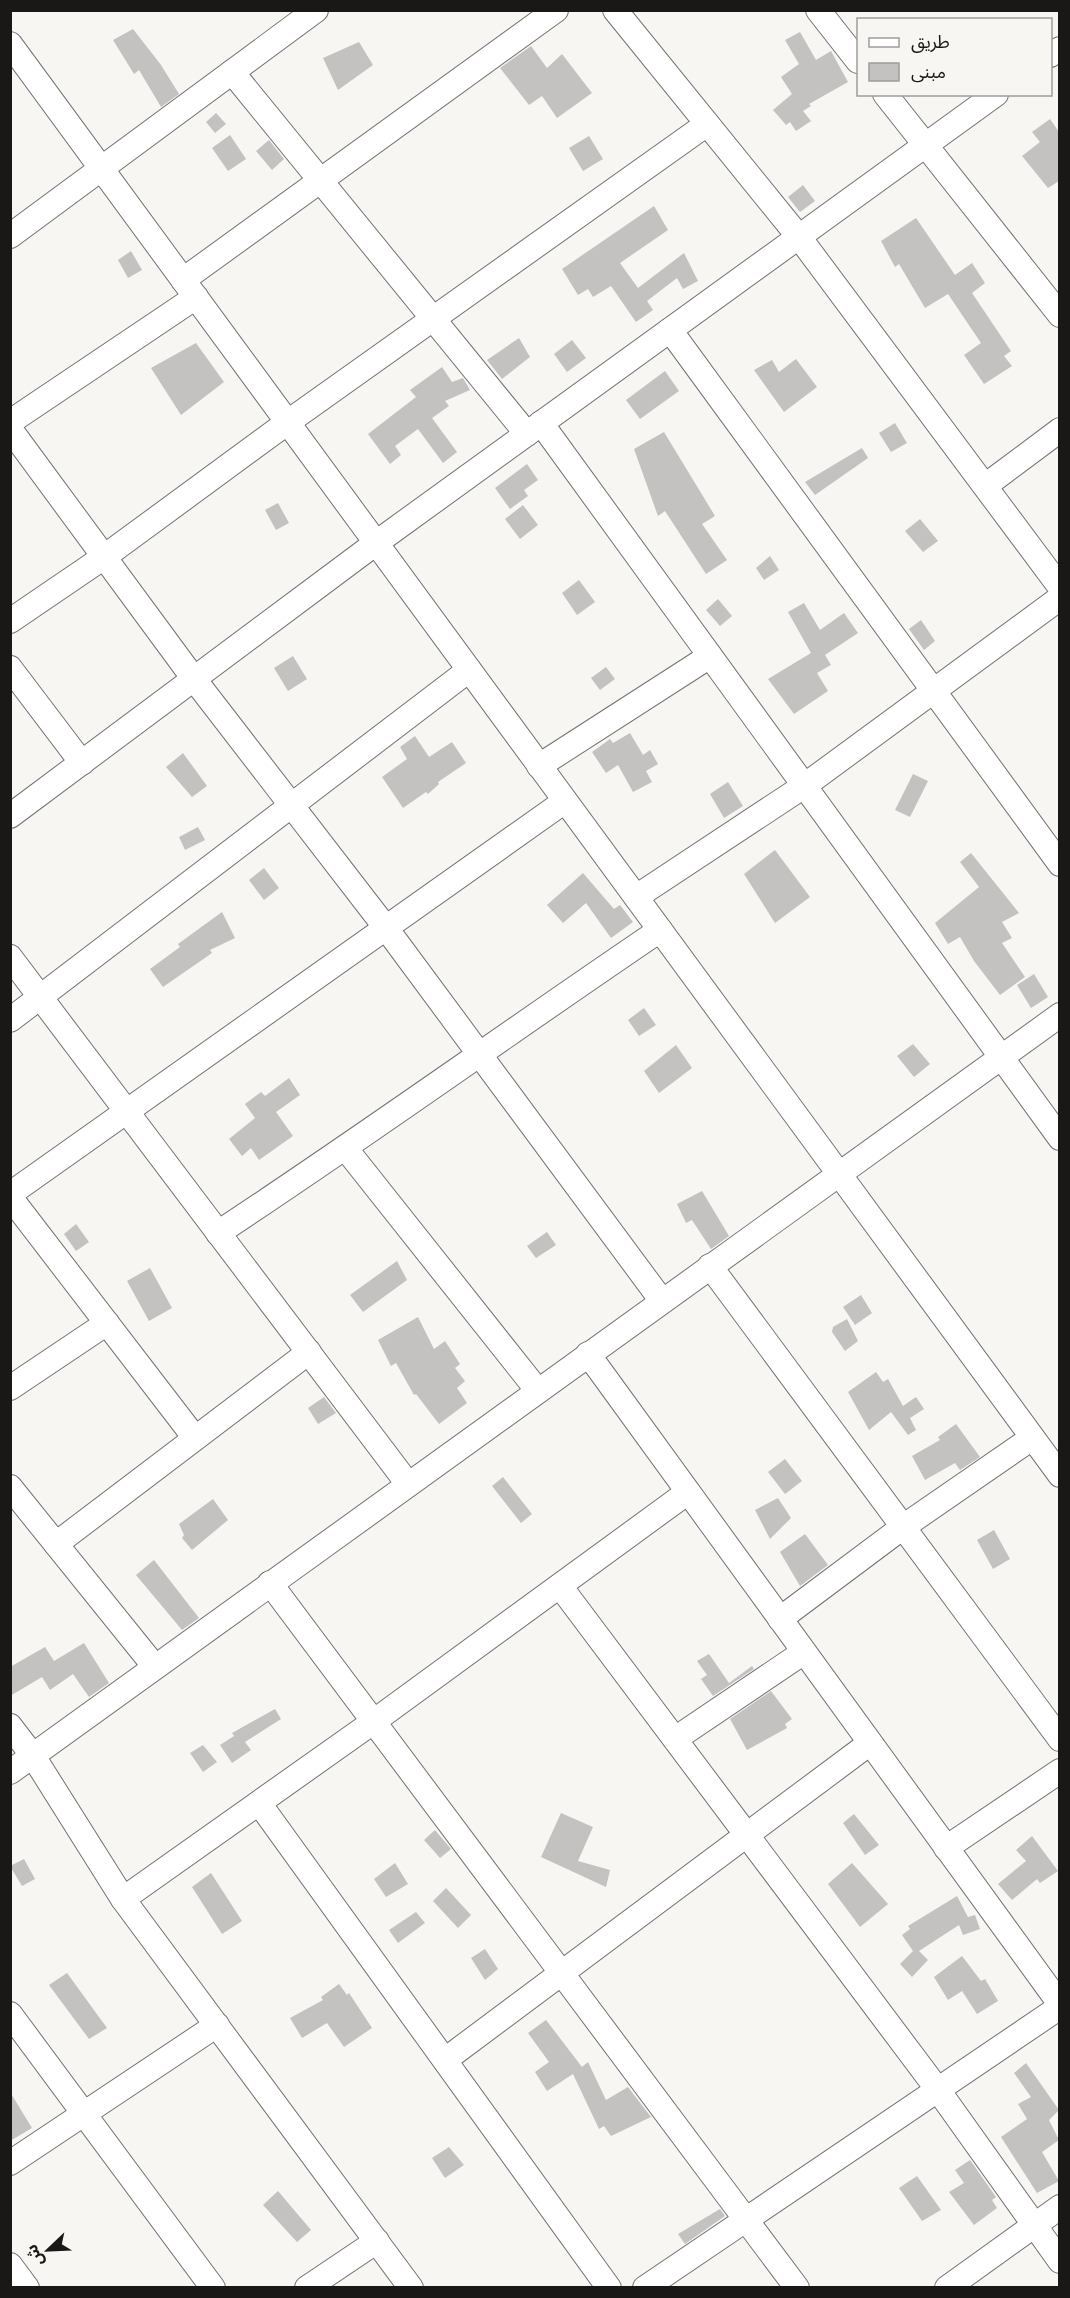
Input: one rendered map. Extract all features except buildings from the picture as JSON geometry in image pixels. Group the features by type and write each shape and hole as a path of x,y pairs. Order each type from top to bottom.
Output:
{"street":[{"path":"10,236 316,10"},
{"path":"10,422 189,289 320,180 555,10"},
{"path":"615,10 799,237 1059,587"},
{"path":"827,14 857,59"},
{"path":"10,44 1059,1475"},
{"path":"232,72 433,319 534,429 710,656 1059,1138"},
{"path":"887,96 1059,315"},
{"path":"10,816 376,543 993,96"},
{"path":"10,621 104,557 288,422 707,124"},
{"path":"670,330 1059,864"},
{"path":"10,429 194,679 386,928 662,1301"},
{"path":"985,486 1059,430"},
{"path":"636,897 804,786 1059,598"},
{"path":"539,766 710,656"},
{"path":"10,668 82,763"},
{"path":"10,1020 469,670"},
{"path":"195,1438 10,1196 565,801"},
{"path":"218,1233 345,1149 479,1053 660,930"},
{"path":"10,957 408,1484"},
{"path":"10,1772 1059,1015"},
{"path":"345,1149 538,1390"},
{"path":"710,1266 1059,1739"},
{"path":"10,1388 108,1323"},
{"path":"56,1544 309,1352"},
{"path":"588,1354 1059,2006 645,2288"},
{"path":"780,1619 903,1527 1032,1438"},
{"path":"10,1487 155,1667"},
{"path":"123,1899 373,1722 688,1492"},
{"path":"270,1583 797,2288"},
{"path":"560,1586 938,2090 1059,2260"},
{"path":"675,1739 804,1652"},
{"path":"10,1726 33,1756 123,1899 411,2288"},
{"path":"445,2060 870,1743"},
{"path":"946,1848 1059,1771"},
{"path":"259,1803 609,2288"},
{"path":"10,2014 213,2288"},
{"path":"10,2163 217,2025"},
{"path":"947,2288 1059,2207"},
{"path":"307,2288 377,2241"},
{"path":"10,2265 27,2288"}]}
